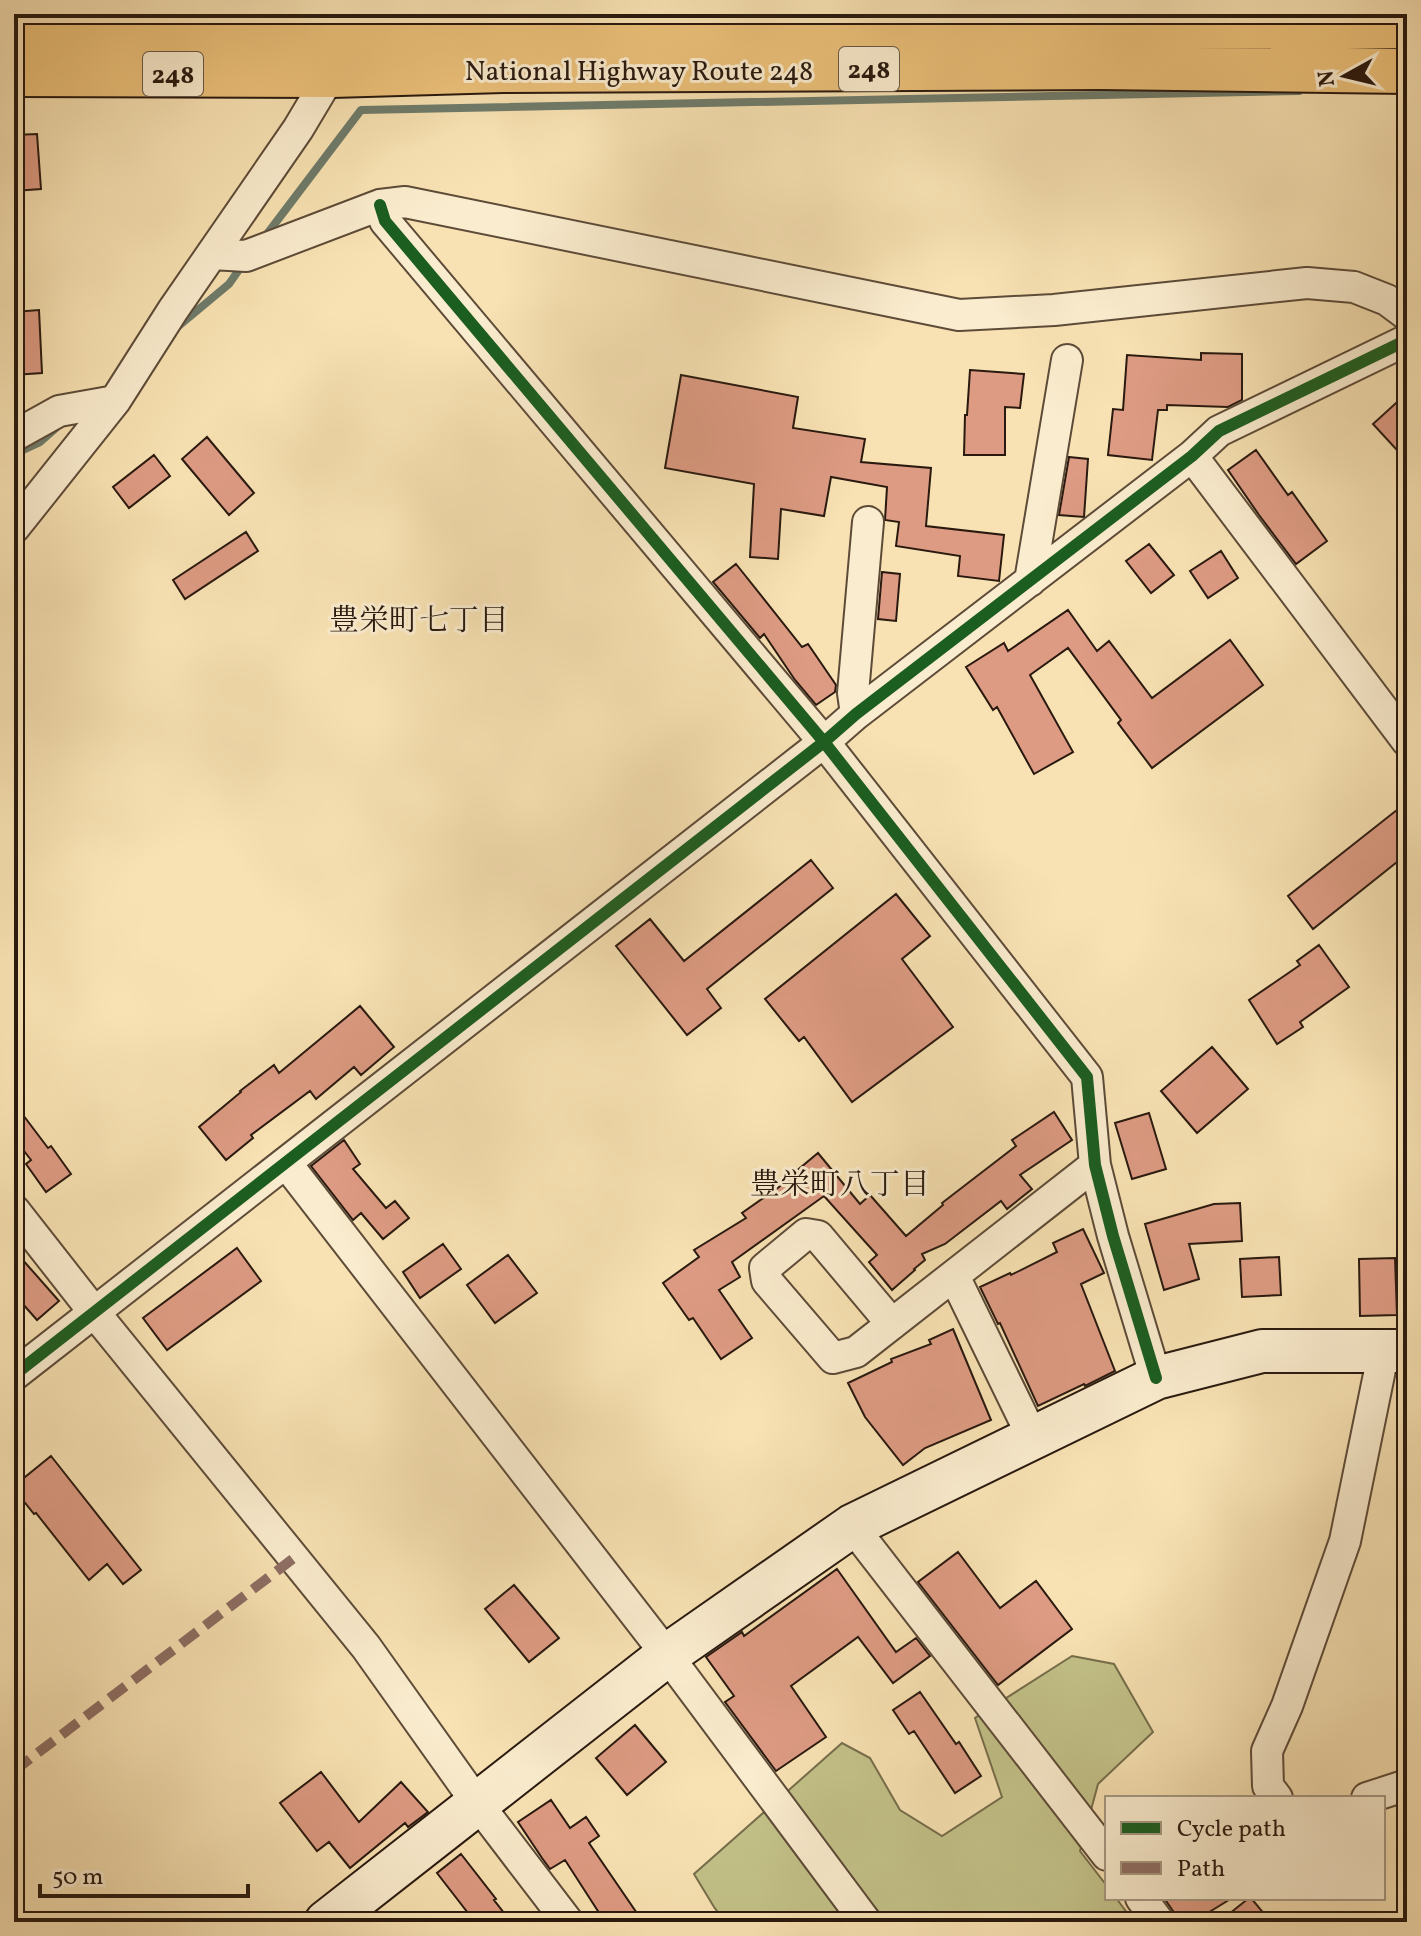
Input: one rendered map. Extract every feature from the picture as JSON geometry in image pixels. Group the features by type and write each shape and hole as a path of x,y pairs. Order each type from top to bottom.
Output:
{"highway":[{"name":"National Highway Route 248","path":"14,35 355,23 1399,22"},
{"name":"National Highway Route 248","path":"14,74 332,75 519,70 1101,67 1407,71"}],"street":[{"path":"14,528 115,401 173,310 298,129 332,75 355,23"},
{"path":"212,254 246,256 380,205 405,202 959,315 1054,310 1307,283 1354,287 1387,300 1407,315"},
{"path":"380,205 385,221 824,742 1087,1077 1095,1165 1156,1378"},
{"path":"14,1375 856,714 1192,456 1219,431 1407,340"},
{"path":"1030,581 1067,360"},
{"path":"14,436 59,411 115,401"},
{"path":"1192,456 1407,741"},
{"path":"856,714 853,693 868,522"},
{"path":"286,1163 667,1655 866,1922"},
{"path":"892,1324 1095,1165"},
{"path":"14,1210 366,1647 477,1803 568,1922"},
{"path":"954,1276 1033,1438"},
{"path":"326,1922 667,1655 852,1526 1156,1378 1262,1351 1396,1350 1345,1541 1287,1706 1267,1751 1268,1786 1276,1796"},
{"path":"852,1526 1105,1852"},
{"path":"1373,1796 1407,1785"},
{"path":"1142,1900 1159,1922"}],"shaded area":[{"path":"1072,1656 1114,1664 1153,1732 1098,1784 1080,1851 1105,1883 1105,1900 1118,1900 1134,1922 725,1922 694,1874 842,1743 870,1758 900,1810 942,1836 1002,1797 975,1718"}],"building":[{"path":"37,134 41,189 14,191 14,135"},
{"path":"39,310 42,373 14,375 14,312"},
{"path":"1201,353 1242,354 1242,400 1228,407 1167,405 1167,410 1158,410 1152,460 1108,455 1113,409 1123,410 1127,355 1201,360"},
{"path":"970,370 1024,374 1020,408 1005,407 1005,455 964,455"},
{"path":"681,375 798,397 793,428 865,439 861,462 931,468 926,526 1004,535 999,581 958,576 960,556 896,546 899,522 885,520 887,487 831,477 824,516 781,509 778,559 750,557 754,484 665,468"},
{"path":"1407,393 1407,461 1373,424"},
{"path":"207,437 254,493 229,515 182,459"},
{"path":"1256,450 1288,495 1292,492 1327,541 1296,564 1228,470"},
{"path":"154,455 170,476 129,508 113,487"},
{"path":"1069,457 1088,459 1084,517 1059,515"},
{"path":"246,532 258,551 185,599 173,580"},
{"path":"1149,544 1174,575 1151,593 1126,561"},
{"path":"1221,551 1238,578 1208,598 1190,571"},
{"path":"736,564 802,647 808,644 836,685 835,692 816,705 764,634 760,638 713,582"},
{"path":"882,572 900,574 896,621 878,619"},
{"path":"1068,610 1097,651 1109,641 1152,698 1230,640 1263,685 1152,768 1068,648 1030,675 1073,752 1034,774 997,707 993,710 966,667 1004,643 1008,651"},
{"path":"1407,802 1407,854 1313,929 1288,896"},
{"path":"811,860 833,888 707,989 721,1008 687,1035 616,946 650,919 684,961"},
{"path":"896,894 930,936 902,959 953,1027 852,1102 804,1037 799,1041 765,999"},
{"path":"1319,945 1349,987 1300,1022 1303,1027 1277,1044 1249,1000 1300,965 1297,961"},
{"path":"360,1006 394,1047 361,1075 354,1067 316,1099 310,1091 251,1135 253,1138 226,1160 199,1127 274,1065 279,1073"},
{"path":"1212,1047 1248,1089 1197,1133 1161,1091"},
{"path":"14,1103 71,1174 46,1192 26,1164 31,1160 14,1138"},
{"path":"1054,1112 1072,1140 1020,1175 1032,1189 1007,1209 1001,1201 945,1244 922,1254 925,1260 892,1290 869,1262 877,1255 824,1196 732,1262 740,1277 719,1290 752,1338 721,1359 693,1318 689,1320 663,1283 699,1257 694,1250 746,1218 742,1213 789,1180 818,1153 860,1204 870,1195 906,1236 942,1203 1016,1146 1012,1140"},
{"path":"1149,1113 1166,1169 1132,1179 1115,1123"},
{"path":"344,1140 360,1164 353,1169 386,1208 395,1201 409,1218 383,1239 361,1213 353,1220 311,1166"},
{"path":"1240,1203 1242,1241 1189,1244 1199,1279 1164,1290 1145,1224 1214,1204"},
{"path":"1083,1229 1104,1273 1081,1284 1115,1371 1038,1406 980,1287 1057,1252 1053,1243"},
{"path":"443,1244 461,1269 420,1298 403,1272"},
{"path":"237,1248 261,1281 167,1350 143,1318"},
{"path":"14,1250 59,1301 37,1320 14,1294"},
{"path":"508,1255 537,1293 495,1323 467,1285"},
{"path":"1279,1257 1281,1295 1242,1297 1240,1259"},
{"path":"1395,1258 1397,1315 1360,1316 1359,1259"},
{"path":"953,1329 991,1420 925,1448 903,1465 865,1417 848,1383 892,1362 891,1359 931,1344 929,1340"},
{"path":"51,1456 141,1570 123,1584 107,1564 89,1580 14,1489"},
{"path":"958,1552 1000,1608 1036,1581 1072,1629 998,1685 918,1582"},
{"path":"837,1569 896,1652 916,1638 930,1656 893,1683 858,1637 791,1686 826,1737 776,1771 725,1702 734,1696 706,1657 742,1632 744,1636"},
{"path":"514,1585 559,1638 529,1662 485,1609"},
{"path":"920,1692 981,1776 955,1793 914,1731 909,1734 893,1710"},
{"path":"635,1725 666,1762 627,1795 596,1758"},
{"path":"321,1772 359,1822 401,1782 428,1812 408,1827 405,1823 350,1868 329,1842 317,1851 280,1803"},
{"path":"551,1800 570,1828 586,1817 599,1836 589,1843 643,1922 605,1922 565,1860 550,1869 518,1822"},
{"path":"461,1854 511,1922 475,1922 437,1873"},
{"path":"1165,1900 1229,1900 1193,1922 1178,1922"},
{"path":"1246,1900 1253,1900 1271,1922 1219,1922"}],"waterway":[{"path":"264,238 361,110 1299,91"},
{"path":"175,329 229,284 243,264"},
{"path":"14,454 40,442 57,427"}],"marked path":[{"path":"14,1771 294,1558"}],"cycle path":[{"path":"380,205 385,221 824,742 1087,1077 1095,1165 1156,1378"},
{"path":"14,1375 856,714 1192,456 1219,431 1407,340"}],"district":[{"name":"豊栄町七丁目","path":"419,620"},
{"name":"豊栄町八丁目","path":"840,1184"}]}
